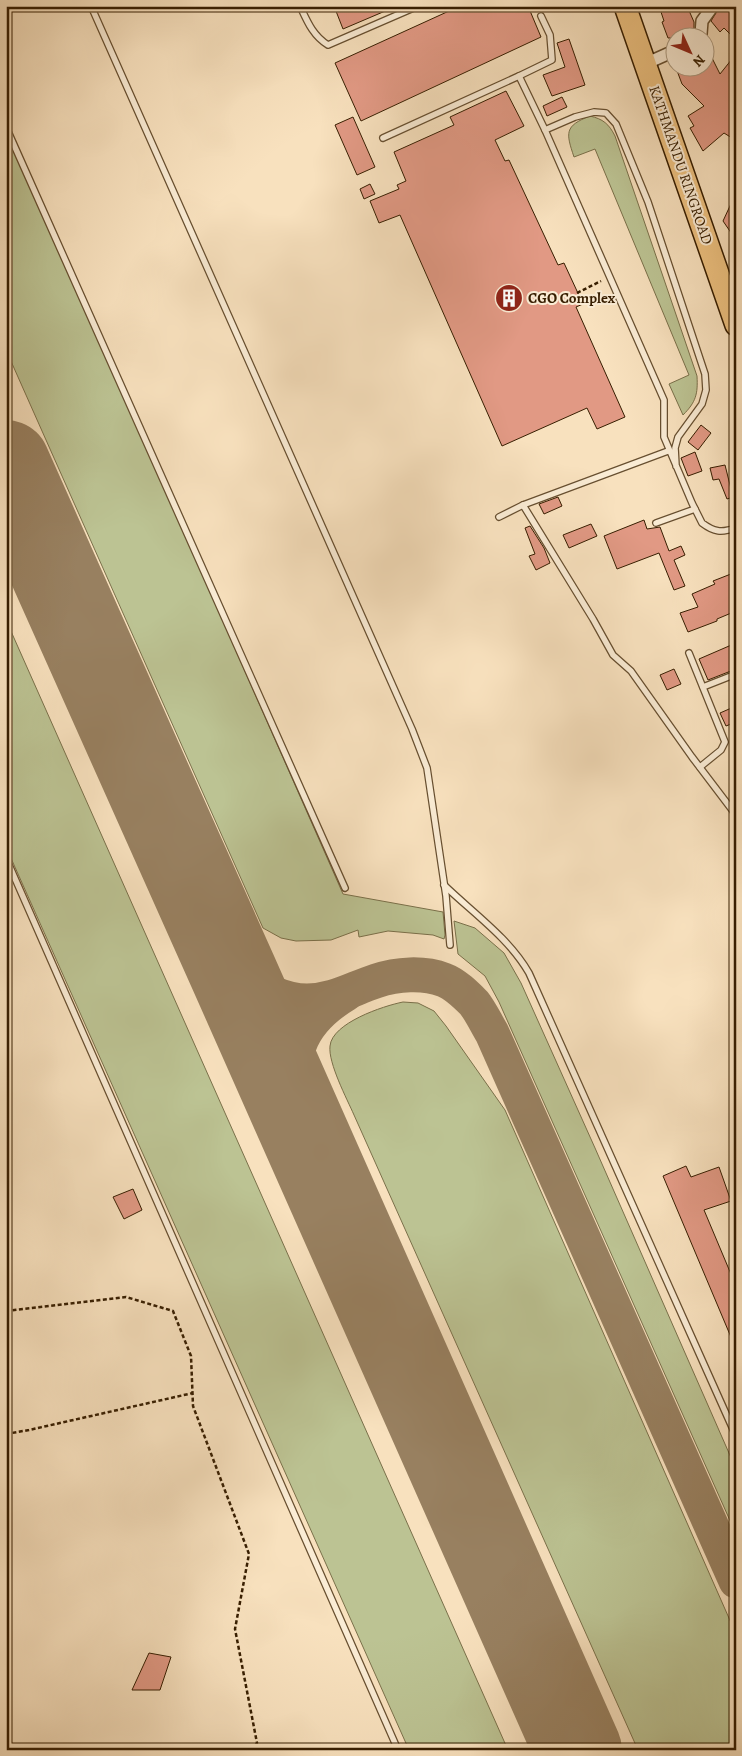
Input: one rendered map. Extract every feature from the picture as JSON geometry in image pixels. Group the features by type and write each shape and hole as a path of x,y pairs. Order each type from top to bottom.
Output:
{"highway":[{"name":"KATHMANDU RINGROAD","path":"625,6 736,325"}],"street":[{"path":"701,28 702,21 713,6"},
{"path":"645,64 664,57"}],"lane":[{"path":"91,6 412,729 427,768 444,885 450,945"},
{"path":"300,6 314,33 328,45 418,6"},
{"path":"383,138 552,60 550,35 541,16"},
{"path":"519,76 545,130 664,400 664,437 668,451 695,509 702,523 711,530 726,531 736,528"},
{"path":"545,130 575,116 594,112 606,113 616,124 644,193 705,374 706,390 702,404 678,437 675,448 676,466"},
{"path":"6,127 344,888"},
{"path":"499,517 522,505 668,451"},
{"path":"522,505 613,655 631,671 736,815"},
{"path":"656,523 695,509"},
{"path":"689,653 725,742 721,750 700,767"},
{"path":"703,687 736,674"},
{"path":"6,858 398,1750"},
{"path":"444,885 502,938 522,961 529,973 736,1436"}],"path":[{"path":"578,293 610,277"},
{"path":"6,1311 126,1297 173,1311 191,1356 193,1406 249,1554 235,1629 257,1743 252,1750"},
{"path":"6,1434 193,1392"}],"green space":[{"path":"590,116 605,123 615,136 697,376 695,397 691,406 683,415 669,384 689,375 595,149 574,157 571,149 569,131 571,127"},
{"path":"6,128 343,894 443,912 444,939 433,935 388,931 359,937 358,930 331,940 296,941 281,938 263,928 6,350"},
{"path":"6,620 508,1750 409,1750 6,847"},
{"path":"454,921 475,928 504,953 521,983 736,1469 736,1534 499,1002 485,976 458,954"},
{"path":"403,1002 418,1003 434,1011 505,1110 736,1634 736,1750 638,1750 343,1091 330,1053 333,1038 339,1030 360,1017 383,1007"}],"building":[{"path":"334,6 397,6 343,29"},
{"path":"460,6 528,6 541,37 361,121 335,63"},
{"path":"659,6 687,6 694,22 694,28 664,28 662,22 664,21"},
{"path":"720,6 730,6 736,13 736,40 724,28 720,32 711,21"},
{"path":"569,39 585,85 552,96 543,75 565,67 557,43"},
{"path":"736,54 736,133 732,138 724,133 703,151 690,128 694,126 688,116 704,106 682,84 680,78 714,78 714,62 720,74"},
{"name":"CGO Complex","path":"506,91 524,126 495,140 505,161 509,160 558,265 564,263 583,304 576,307 625,417 597,429 587,408 502,446 400,215 379,223 370,201 399,189 397,185 406,181 394,152 454,125 450,117"},
{"path":"562,97 567,107 547,116 543,106"},
{"path":"353,117 375,167 357,175 335,125"},
{"path":"370,184 375,194 364,199 360,189"},
{"path":"736,193 736,240 723,221"},
{"path":"701,425 711,433 698,450 688,442"},
{"path":"695,452 702,471 688,476 681,458"},
{"path":"725,465 733,497 727,499 719,479 713,480 710,468"},
{"path":"558,497 562,506 544,514 539,504"},
{"path":"644,520 647,529 660,527 669,551 681,546 685,555 674,560 685,586 674,590 659,553 617,569 604,536"},
{"path":"591,524 597,536 569,548 563,535"},
{"path":"530,526 544,548 550,563 536,570 529,556 535,554 525,528"},
{"path":"736,572 736,611 717,619 717,621 688,632 680,613 698,607 692,594 715,584 713,581"},
{"path":"736,643 736,669 708,680 699,659"},
{"path":"674,669 681,684 667,690 660,675"},
{"path":"736,706 736,722 726,726 720,713"},
{"path":"686,1166 691,1177 719,1167 731,1201 704,1210 736,1286 736,1349 663,1176"},
{"path":"133,1189 142,1210 124,1219 113,1197"},
{"path":"149,1653 171,1657 160,1690 132,1690"}],"taxiway":[{"path":"233,972 259,987 278,995 307,1001 334,997 376,981 393,977 410,975 436,977 452,984 474,1003 492,1033 736,1581"},
{"path":"296,1113 294,1075 300,1044 306,1030 316,1018 329,1005 346,994"}],"runway":[{"path":"6,464 578,1750"}],"place":[{"name":"CGO Complex","path":"509,298"}]}
